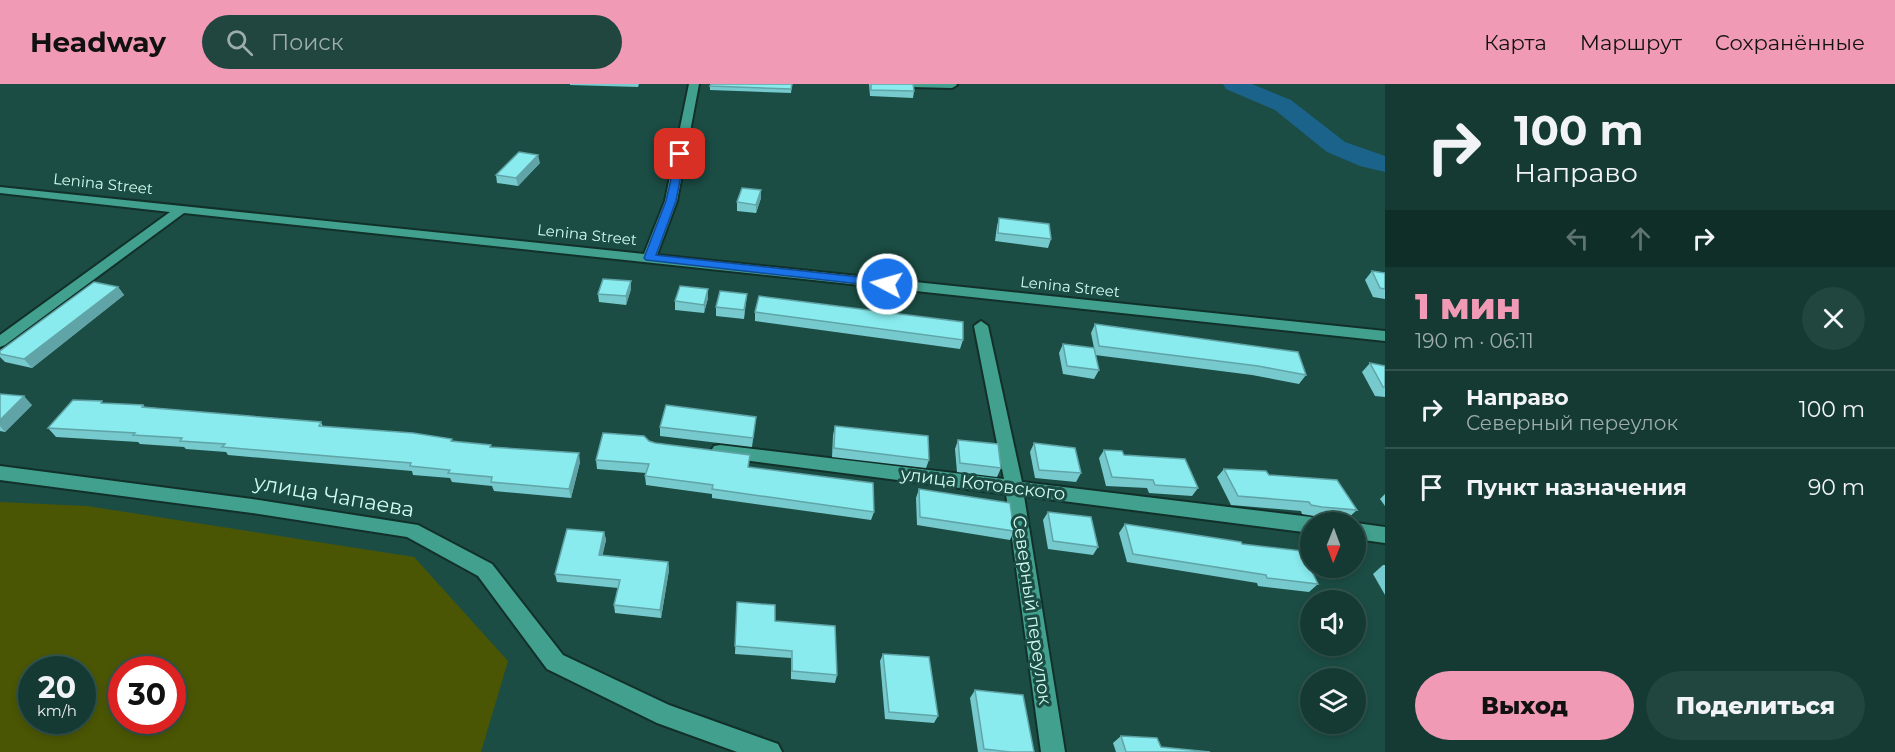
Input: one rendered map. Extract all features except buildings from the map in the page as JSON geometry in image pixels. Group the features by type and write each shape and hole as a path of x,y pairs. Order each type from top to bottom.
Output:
{"street":[{"path":"649,258 671,201 694,84"},
{"path":"911,84 952,86"},
{"name":"Lenina Street","path":"0,190 1385,336"},
{"path":"0,342 183,208"},
{"name":"Северный переулок","path":"981,326 1014,488 1053,752"},
{"name":"улица Котовского","path":"703,450 1300,524"},
{"name":"улица Чапаева","path":"0,473 252,506 411,530 485,570 555,662 665,715 770,752"},
{"path":"1366,532 1385,535"}],"green space":[{"path":"0,502 87,506 414,557 508,661 481,752 0,752"}],"waterway":[{"path":"1234,84 1283,105 1336,147 1369,161 1385,164"}],"route":[{"path":"680,154 671,201 649,258 887,284"}]}
